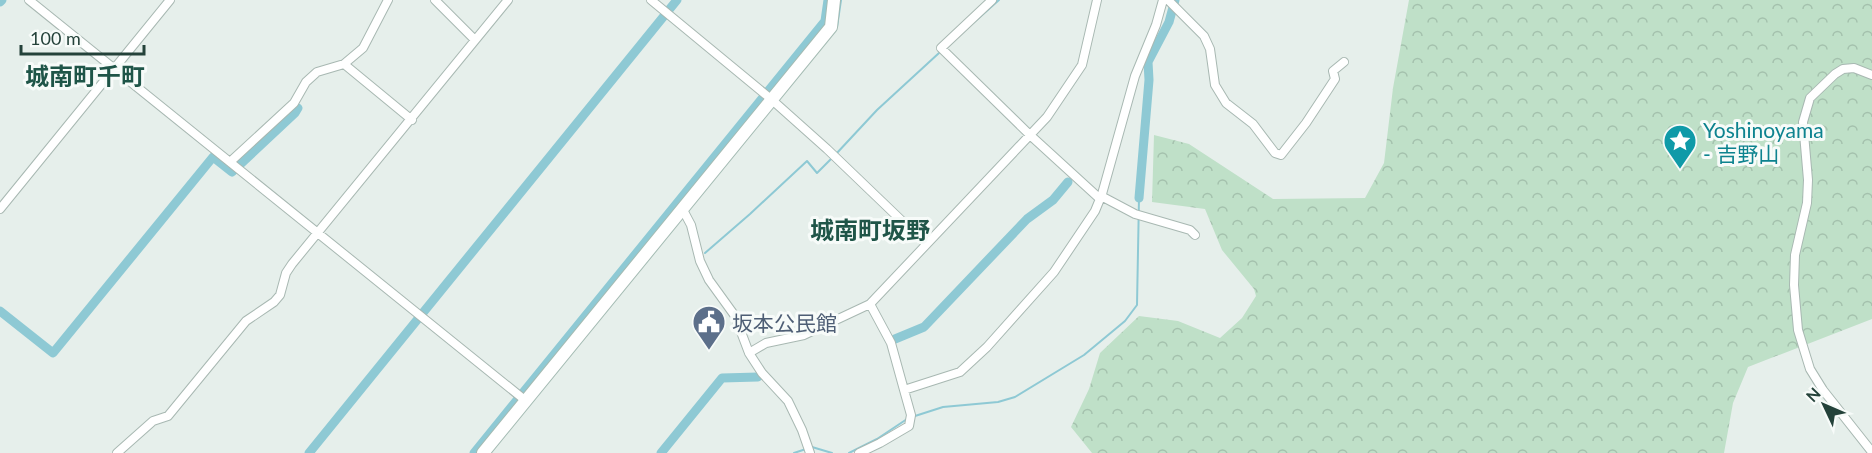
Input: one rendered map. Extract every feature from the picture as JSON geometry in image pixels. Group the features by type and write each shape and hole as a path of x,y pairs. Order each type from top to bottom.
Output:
{"street":[{"path":"29,0 526,401"},
{"path":"0,209 170,0"},
{"path":"230,162 294,103 306,82 317,72 344,64 363,48 388,0"},
{"path":"435,0 475,40"},
{"path":"117,453 153,421 168,416 246,321 274,302 280,295 286,273 508,0"},
{"path":"651,0 771,99 926,244"},
{"path":"483,453 831,27 834,0"},
{"path":"992,0 941,48 1030,135 1100,197 1135,214 1190,230 1195,235"},
{"path":"749,353 766,344 804,334 870,304 1047,117 1082,65 1097,0"},
{"path":"904,390 960,372 987,347 1054,272 1095,211 1115,154 1135,76 1166,0 1204,36 1210,49 1215,85 1227,103 1253,124 1275,153 1281,155 1306,123 1335,79 1334,71 1344,62"},
{"path":"344,64 412,120"},
{"path":"1872,75 1854,68 1844,69 1835,74 1810,98 1803,122 1808,180 1807,203 1795,255 1794,285 1798,330 1810,369 1823,390 1872,452"},
{"path":"682,210 691,225 700,261 709,280 735,316 749,353 762,373 788,401 810,453"},
{"path":"859,453 880,444 909,426 911,415 891,343 870,304"}],"green space":[{"path":"1409,0 1872,0 1872,319 1748,367 1733,403 1724,453 1092,453 1071,427 1089,389 1100,353 1139,316 1178,321 1220,338 1242,318 1256,296 1254,289 1222,250 1205,209 1152,202 1154,135 1189,144 1273,199 1365,198 1384,163 1393,88"}],"waterway":[{"path":"309,453 677,0"},
{"path":"474,453 825,21 828,0"},
{"path":"837,27 841,0"},
{"path":"973,23 999,0"},
{"path":"1139,198 1149,80 1148,62 1169,22 1175,0"},
{"path":"836,154 877,110 939,53"},
{"path":"0,311 53,353 213,157 232,172 298,108"},
{"path":"705,253 807,161 817,173 832,158"},
{"path":"895,339 924,327 1027,219 1053,200 1068,182"},
{"path":"915,416 943,407 998,402 1015,397 1084,355 1125,321 1137,305 1139,198"},
{"path":"661,453 722,378 758,377"},
{"path":"849,453 877,439 907,419"},
{"path":"812,447 832,453"},
{"path":"794,453 806,449"}],"place":[{"name":"Yoshinoyama - 吉野山","path":"1680,170"},
{"name":"坂本公民館","path":"709,351"}],"district":[{"name":"城南町千町","path":"85,75"},
{"name":"城南町坂野","path":"870,229"}]}
